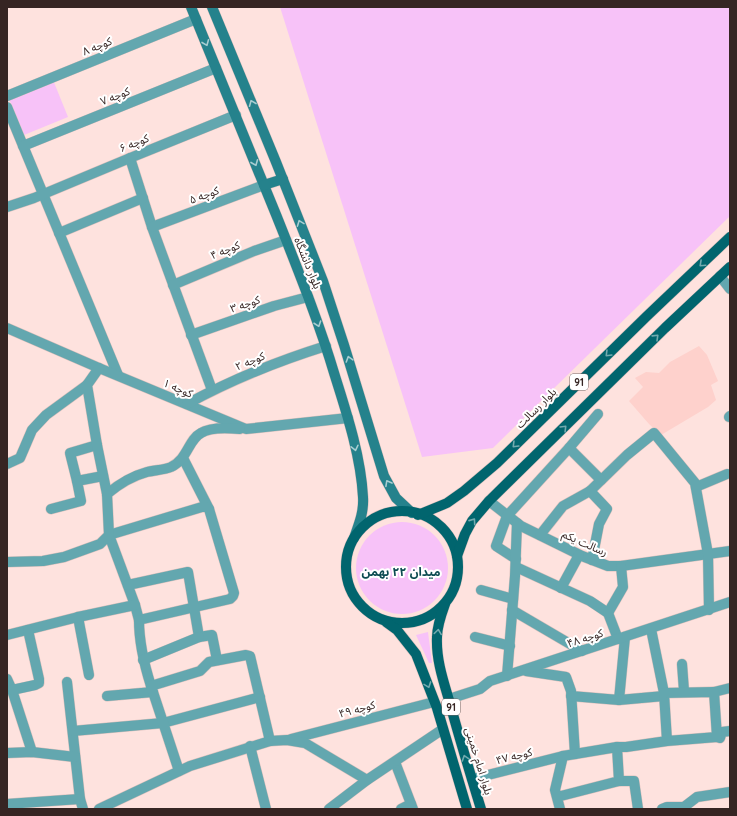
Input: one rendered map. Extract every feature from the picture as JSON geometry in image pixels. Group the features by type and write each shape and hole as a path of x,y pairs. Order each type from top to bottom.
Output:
{"main road":[{"name":"بلوار دانشگاه","path":"191,7 286,240 326,346 348,418 358,463 363,497 362,517 354,538"},
{"name":"بلوار دانشگاه","path":"212,7 326,288 384,476 396,498 415,514"},
{"path":"264,185 283,179"},
{"name":"بلوار رسالت","path":"415,514 447,503 464,491 497,463 730,237"},
{"name":"91","path":"457,556 465,534 472,521 489,501 665,328 730,267"},
{"name":"91","path":"383,620 400,623 417,622 432,615 445,603 453,590 458,573 457,556 452,541 441,527 428,518 415,514 394,512 379,517 365,525 354,538 348,554 346,570 349,586 357,601 369,612 397,630 416,654 443,729 467,809"},
{"name":"بلوار امام خمینی","path":"445,603 436,636 437,652 442,678 458,738 481,809"}],"street":[{"name":"کوچه ۸","path":"7,96 196,19"},
{"name":"کوچه ۷","path":"23,146 216,68"},
{"path":"7,107 118,375"},
{"name":"کوچه ۶","path":"7,207 34,198 236,115"},
{"path":"130,158 152,227 212,390"},
{"name":"کوچه ۵","path":"152,227 264,185"},
{"path":"59,233 143,198"},
{"name":"کوچه ۴","path":"173,285 254,251 286,240"},
{"path":"720,276 730,289"},
{"name":"کوچه ۳","path":"191,335 274,306 308,296"},
{"name":"کوچه ۱","path":"7,328 246,429 348,418"},
{"name":"کوچه ۲","path":"186,404 212,390 293,356 326,346"},
{"path":"7,464 20,458 32,430 46,415 87,385 99,368"},
{"path":"87,385 107,494 109,535 135,605 139,620 139,633 143,660 179,771"},
{"path":"598,414 507,516 496,546 516,563 561,588 590,601 608,613 621,638 619,700"},
{"path":"107,494 121,483 145,472 170,467 183,458 192,442 201,433 218,428 246,429"},
{"path":"540,535 563,506 590,491 627,455 654,433 695,482 708,554 709,610"},
{"path":"51,509 81,501 70,453 97,445"},
{"path":"569,448 601,480"},
{"path":"139,620 230,599 234,593 208,509 183,458"},
{"path":"696,487 727,474"},
{"path":"77,481 103,476"},
{"path":"590,491 606,509 599,524 592,560"},
{"name":"رسالت یکم","path":"489,501 517,523 579,554 608,566 621,566 730,551"},
{"path":"7,562 64,557 100,544 109,535 202,507 206,507 208,509"},
{"path":"507,676 516,563 517,523"},
{"path":"561,588 579,554"},
{"path":"608,613 623,587 621,566"},
{"path":"128,585 188,572 193,607 200,637"},
{"path":"482,590 513,599"},
{"name":"کوچه ۴۸","path":"448,699 480,689 490,681 730,602"},
{"path":"7,635 78,617 135,605"},
{"path":"512,610 582,651"},
{"path":"78,617 90,675"},
{"path":"650,628 664,694 667,741"},
{"path":"12,690 39,683 40,679 28,630"},
{"path":"143,660 200,637 212,635 217,660"},
{"path":"475,637 510,646"},
{"path":"107,696 152,689 200,671 209,662 246,655 250,656 270,741"},
{"path":"682,664 684,692"},
{"path":"524,670 566,677 571,691 575,754"},
{"path":"7,680 12,690 32,752"},
{"path":"7,804 82,804 75,757 67,682"},
{"path":"571,696 619,700 684,692 714,692 730,688"},
{"path":"714,692 717,737"},
{"path":"73,731 163,723 260,697"},
{"name":"کوچه ۴۹","path":"287,740 434,702"},
{"path":"7,710 18,708"},
{"path":"329,809 367,780 443,729"},
{"name":"کوچه ۴۷","path":"472,779 563,756 667,741 720,738 722,732 730,732"},
{"path":"99,809 190,766 270,741 287,740 305,743 367,780"},
{"path":"250,746 266,809"},
{"path":"617,747 619,781"},
{"path":"7,753 32,752 75,757"},
{"path":"560,809 555,790 563,756"},
{"path":"395,762 412,807 401,809"},
{"path":"557,797 619,781 634,781 638,809"},
{"path":"662,809 668,807 685,808 697,797 730,792"}],"shaded area":[{"path":"280,7 730,7 730,216 493,448 422,457"},
{"path":"51,75 68,117 24,135 7,94"},
{"path":"699,346 707,355 718,381 711,385 716,400 708,407 661,435 629,401 643,387 635,378 646,372 659,373 670,362"},
{"path":"402,522 411,523 428,530 440,542 447,559 447,577 440,594 428,606 411,613 402,614 393,613 376,606 364,594 357,577 356,568 357,559 364,542 376,530 393,523"},
{"path":"428,632 432,663 429,663 416,635"}],"district":[{"name":"میدان ۲۲ بهمن","path":"401,572"}]}
